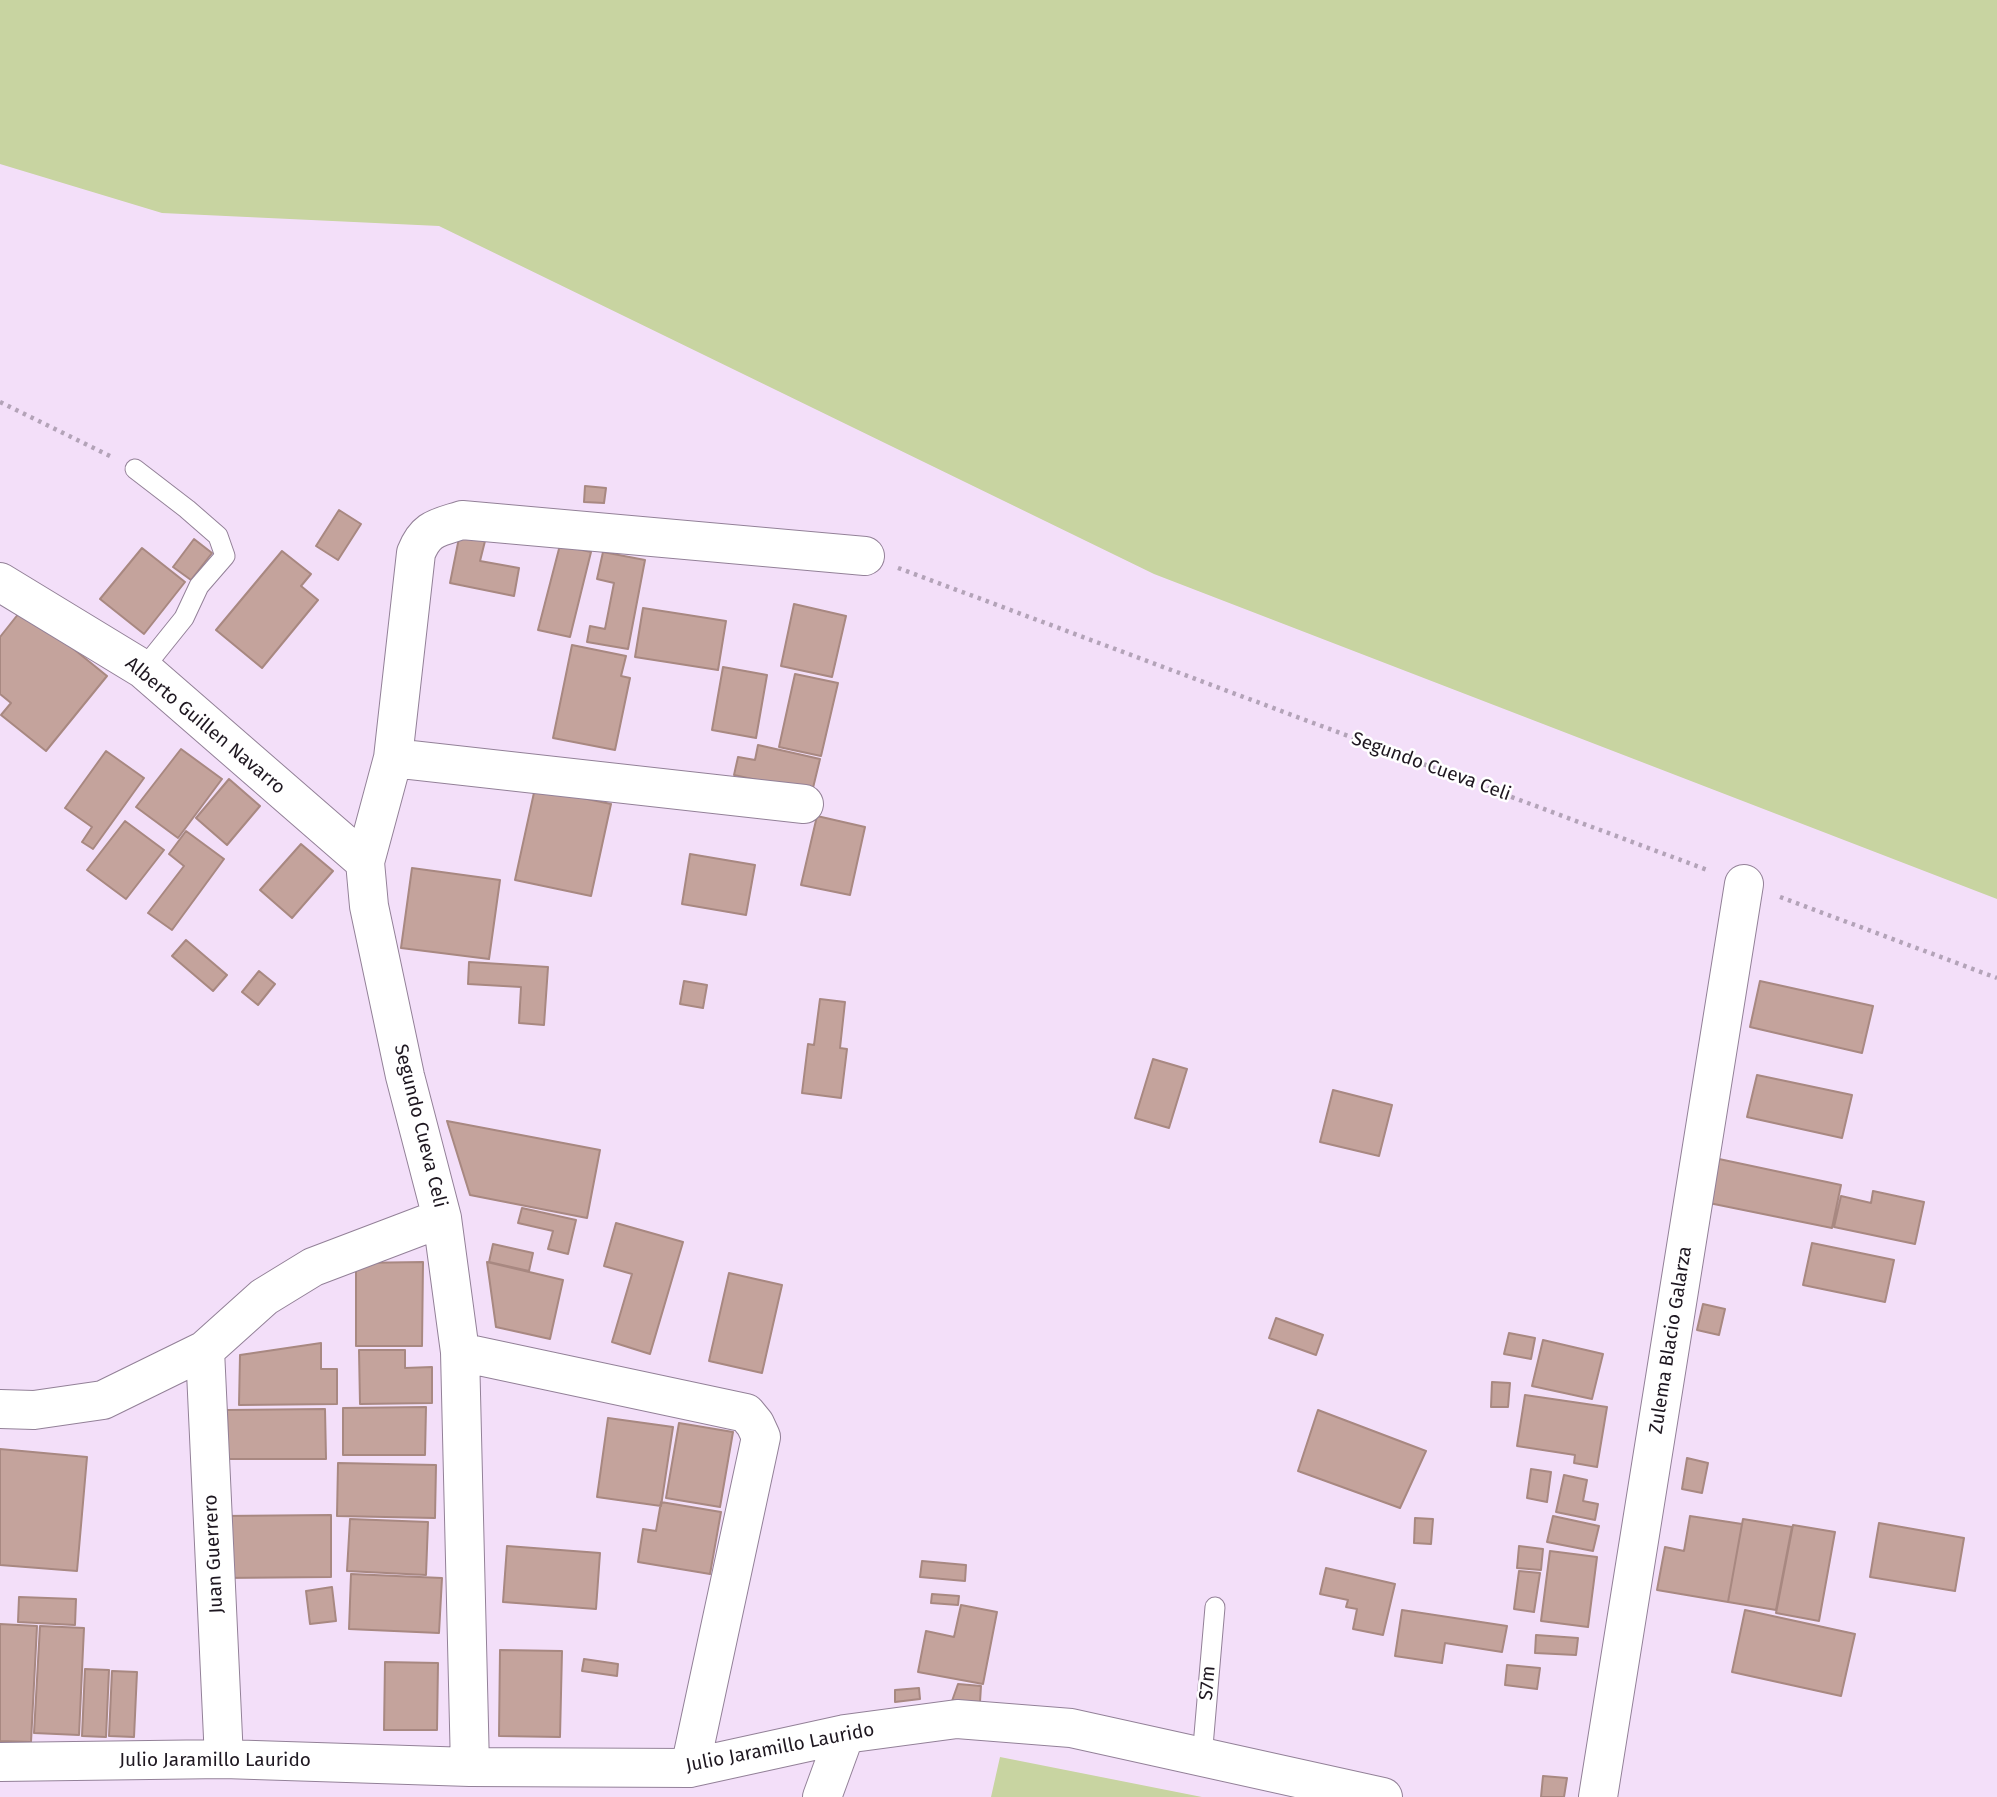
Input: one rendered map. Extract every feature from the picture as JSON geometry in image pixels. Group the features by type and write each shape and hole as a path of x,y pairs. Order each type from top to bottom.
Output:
{"street":[{"name":"Segundo Cueva Celi","path":"470,1767 460,1352 442,1218 405,1076 369,906 365,862 393,758 416,553 421,540 432,529 462,520 864,555"},
{"name":"Alberto Guillen Navarro","path":"0,582 143,669 365,862"},
{"path":"393,758 804,804"},
{"name":"Zulema Blacio Galarza","path":"1598,1797 1744,884"},
{"path":"0,1409 34,1410 103,1400 205,1350 264,1297 313,1267 442,1218"},
{"name":"Juan Guerrero","path":"205,1350 224,1759"},
{"path":"460,1352 746,1412 755,1424 761,1437 690,1768"},
{"name":"Julio Jaramillo Laurido","path":"0,1762 224,1759 470,1767 529,1782 690,1768 845,1734 957,1719 1071,1728 1383,1797"},
{"path":"822,1797 845,1734"}],"lane":[{"path":"135,469 218,536 225,556 199,586 184,618 143,669"},
{"name":"S7m","path":"1202,1758 1215,1607"}],"path":[{"path":"0,402 135,469"},
{"name":"Segundo Cueva Celi","path":"864,555 1997,978"}],"green space":[{"path":"0,0 1997,0 1997,899 1154,574 439,226 162,213 0,164"},
{"path":"1000,1757 1202,1797 991,1797"}],"building":[{"path":"585,486 606,488 604,503 584,502"},
{"path":"339,510 361,524 338,560 316,546"},
{"path":"460,533 486,537 480,561 519,568 514,596 450,583"},
{"path":"194,539 212,553 191,580 173,567"},
{"path":"560,545 591,552 570,637 538,630"},
{"path":"142,548 185,582 144,634 100,599"},
{"path":"282,551 311,574 301,586 318,600 262,668 216,630"},
{"path":"603,552 645,560 628,649 587,642 590,626 605,629 614,583 597,579"},
{"path":"794,604 846,616 832,677 781,666"},
{"path":"23,608 107,676 46,751 1,715 11,703 0,694 0,637"},
{"path":"643,608 726,621 718,670 635,657"},
{"path":"572,645 626,656 621,676 630,678 615,750 553,738"},
{"path":"723,667 767,675 756,738 712,730"},
{"path":"795,674 838,683 821,756 779,747"},
{"path":"758,745 820,759 812,792 734,775 738,757 755,760"},
{"path":"181,749 222,779 178,838 136,807"},
{"path":"106,751 144,778 93,849 82,842 92,827 65,808"},
{"path":"229,779 260,806 227,845 196,818"},
{"path":"535,788 611,804 591,896 515,880"},
{"path":"817,816 865,827 850,895 801,885"},
{"path":"125,821 164,850 126,899 87,870"},
{"path":"186,831 224,859 172,930 148,913 184,866 169,854"},
{"path":"301,844 333,871 292,918 260,890"},
{"path":"690,854 755,865 746,915 682,904"},
{"path":"412,868 500,880 489,959 401,948"},
{"path":"186,940 227,975 213,991 172,956"},
{"path":"469,962 548,967 544,1025 519,1023 521,987 468,984"},
{"path":"259,971 275,984 258,1005 242,992"},
{"path":"684,981 707,985 703,1008 680,1004"},
{"path":"1760,981 1873,1006 1862,1053 1750,1027"},
{"path":"820,999 845,1002 840,1048 847,1049 841,1098 802,1093 808,1044 814,1045"},
{"path":"1153,1059 1187,1069 1169,1128 1135,1118"},
{"path":"1757,1075 1852,1095 1842,1138 1747,1117"},
{"path":"1333,1090 1392,1105 1379,1156 1320,1142"},
{"path":"447,1121 600,1150 587,1218 470,1195"},
{"path":"1719,1159 1841,1185 1832,1228 1709,1203"},
{"path":"1873,1191 1924,1202 1915,1244 1834,1227 1841,1196 1871,1203"},
{"path":"522,1208 576,1220 568,1254 548,1249 553,1231 518,1223"},
{"path":"616,1223 683,1242 650,1354 612,1342 632,1274 604,1266"},
{"path":"1812,1243 1894,1260 1885,1302 1803,1285"},
{"path":"493,1244 533,1253 529,1271 489,1262"},
{"path":"423,1262 422,1346 356,1346 356,1263"},
{"path":"487,1262 563,1280 550,1339 496,1327"},
{"path":"729,1273 782,1285 762,1373 709,1361"},
{"path":"1703,1304 1725,1309 1719,1335 1697,1330"},
{"path":"1276,1318 1323,1335 1316,1355 1269,1338"},
{"path":"1509,1333 1535,1338 1531,1359 1504,1354"},
{"path":"1543,1340 1603,1354 1592,1399 1532,1386"},
{"path":"321,1343 321,1369 337,1369 337,1404 239,1405 240,1355"},
{"path":"359,1350 405,1350 405,1368 432,1367 432,1403 360,1404"},
{"path":"1492,1382 1510,1383 1508,1407 1491,1407"},
{"path":"1525,1395 1607,1407 1597,1467 1574,1463 1575,1455 1517,1446"},
{"path":"426,1407 425,1455 343,1455 343,1408"},
{"path":"325,1409 326,1459 228,1459 227,1410"},
{"path":"1318,1410 1426,1451 1400,1508 1298,1471"},
{"path":"608,1418 673,1427 661,1506 597,1497"},
{"path":"679,1423 733,1432 720,1507 666,1498"},
{"path":"0,1449 87,1457 77,1571 0,1565"},
{"path":"1687,1458 1708,1463 1702,1493 1682,1489"},
{"path":"338,1463 436,1465 435,1518 337,1516"},
{"path":"1531,1469 1551,1472 1547,1502 1527,1498"},
{"path":"1564,1475 1587,1480 1583,1501 1598,1504 1595,1520 1556,1512"},
{"path":"661,1502 721,1512 710,1574 638,1562 643,1529 656,1531"},
{"path":"331,1515 331,1577 221,1578 221,1516"},
{"path":"1553,1516 1599,1526 1593,1551 1547,1542"},
{"path":"1690,1516 1742,1524 1728,1602 1657,1590 1665,1547 1684,1551"},
{"path":"1415,1518 1433,1519 1431,1544 1414,1543"},
{"path":"350,1519 428,1522 426,1575 347,1571"},
{"path":"1743,1519 1792,1527 1776,1610 1728,1602"},
{"path":"1879,1523 1964,1538 1955,1591 1870,1577"},
{"path":"1793,1525 1835,1532 1819,1621 1776,1613"},
{"path":"507,1546 600,1553 596,1609 503,1602"},
{"path":"1519,1546 1543,1549 1541,1570 1517,1568"},
{"path":"1550,1551 1597,1557 1588,1627 1541,1621"},
{"path":"922,1561 966,1565 965,1581 920,1577"},
{"path":"1326,1568 1395,1584 1383,1635 1353,1629 1357,1609 1346,1607 1348,1600 1320,1594"},
{"path":"1519,1571 1540,1573 1534,1612 1514,1609"},
{"path":"351,1574 442,1578 439,1633 349,1629"},
{"path":"332,1587 336,1621 310,1624 306,1591"},
{"path":"932,1594 959,1596 958,1605 931,1603"},
{"path":"19,1597 76,1599 75,1625 18,1622"},
{"path":"961,1605 997,1612 983,1684 918,1672 926,1631 954,1637"},
{"path":"1402,1610 1507,1626 1502,1652 1445,1643 1442,1663 1395,1656"},
{"path":"1745,1610 1855,1634 1841,1696 1732,1672"},
{"path":"0,1624 37,1626 31,1742 0,1741"},
{"path":"40,1626 84,1628 79,1735 34,1733"},
{"path":"1536,1635 1578,1638 1576,1655 1535,1653"},
{"path":"500,1650 562,1651 560,1737 499,1736"},
{"path":"584,1659 618,1664 617,1676 582,1671"},
{"path":"385,1662 438,1663 437,1730 384,1730"},
{"path":"1507,1665 1540,1668 1537,1689 1505,1685"},
{"path":"85,1669 109,1670 106,1737 82,1736"},
{"path":"112,1671 137,1672 134,1737 109,1736"},
{"path":"958,1684 981,1686 980,1702 952,1701"},
{"path":"919,1688 920,1699 895,1702 895,1690"},
{"path":"1543,1776 1567,1778 1564,1797 1541,1797"}]}
